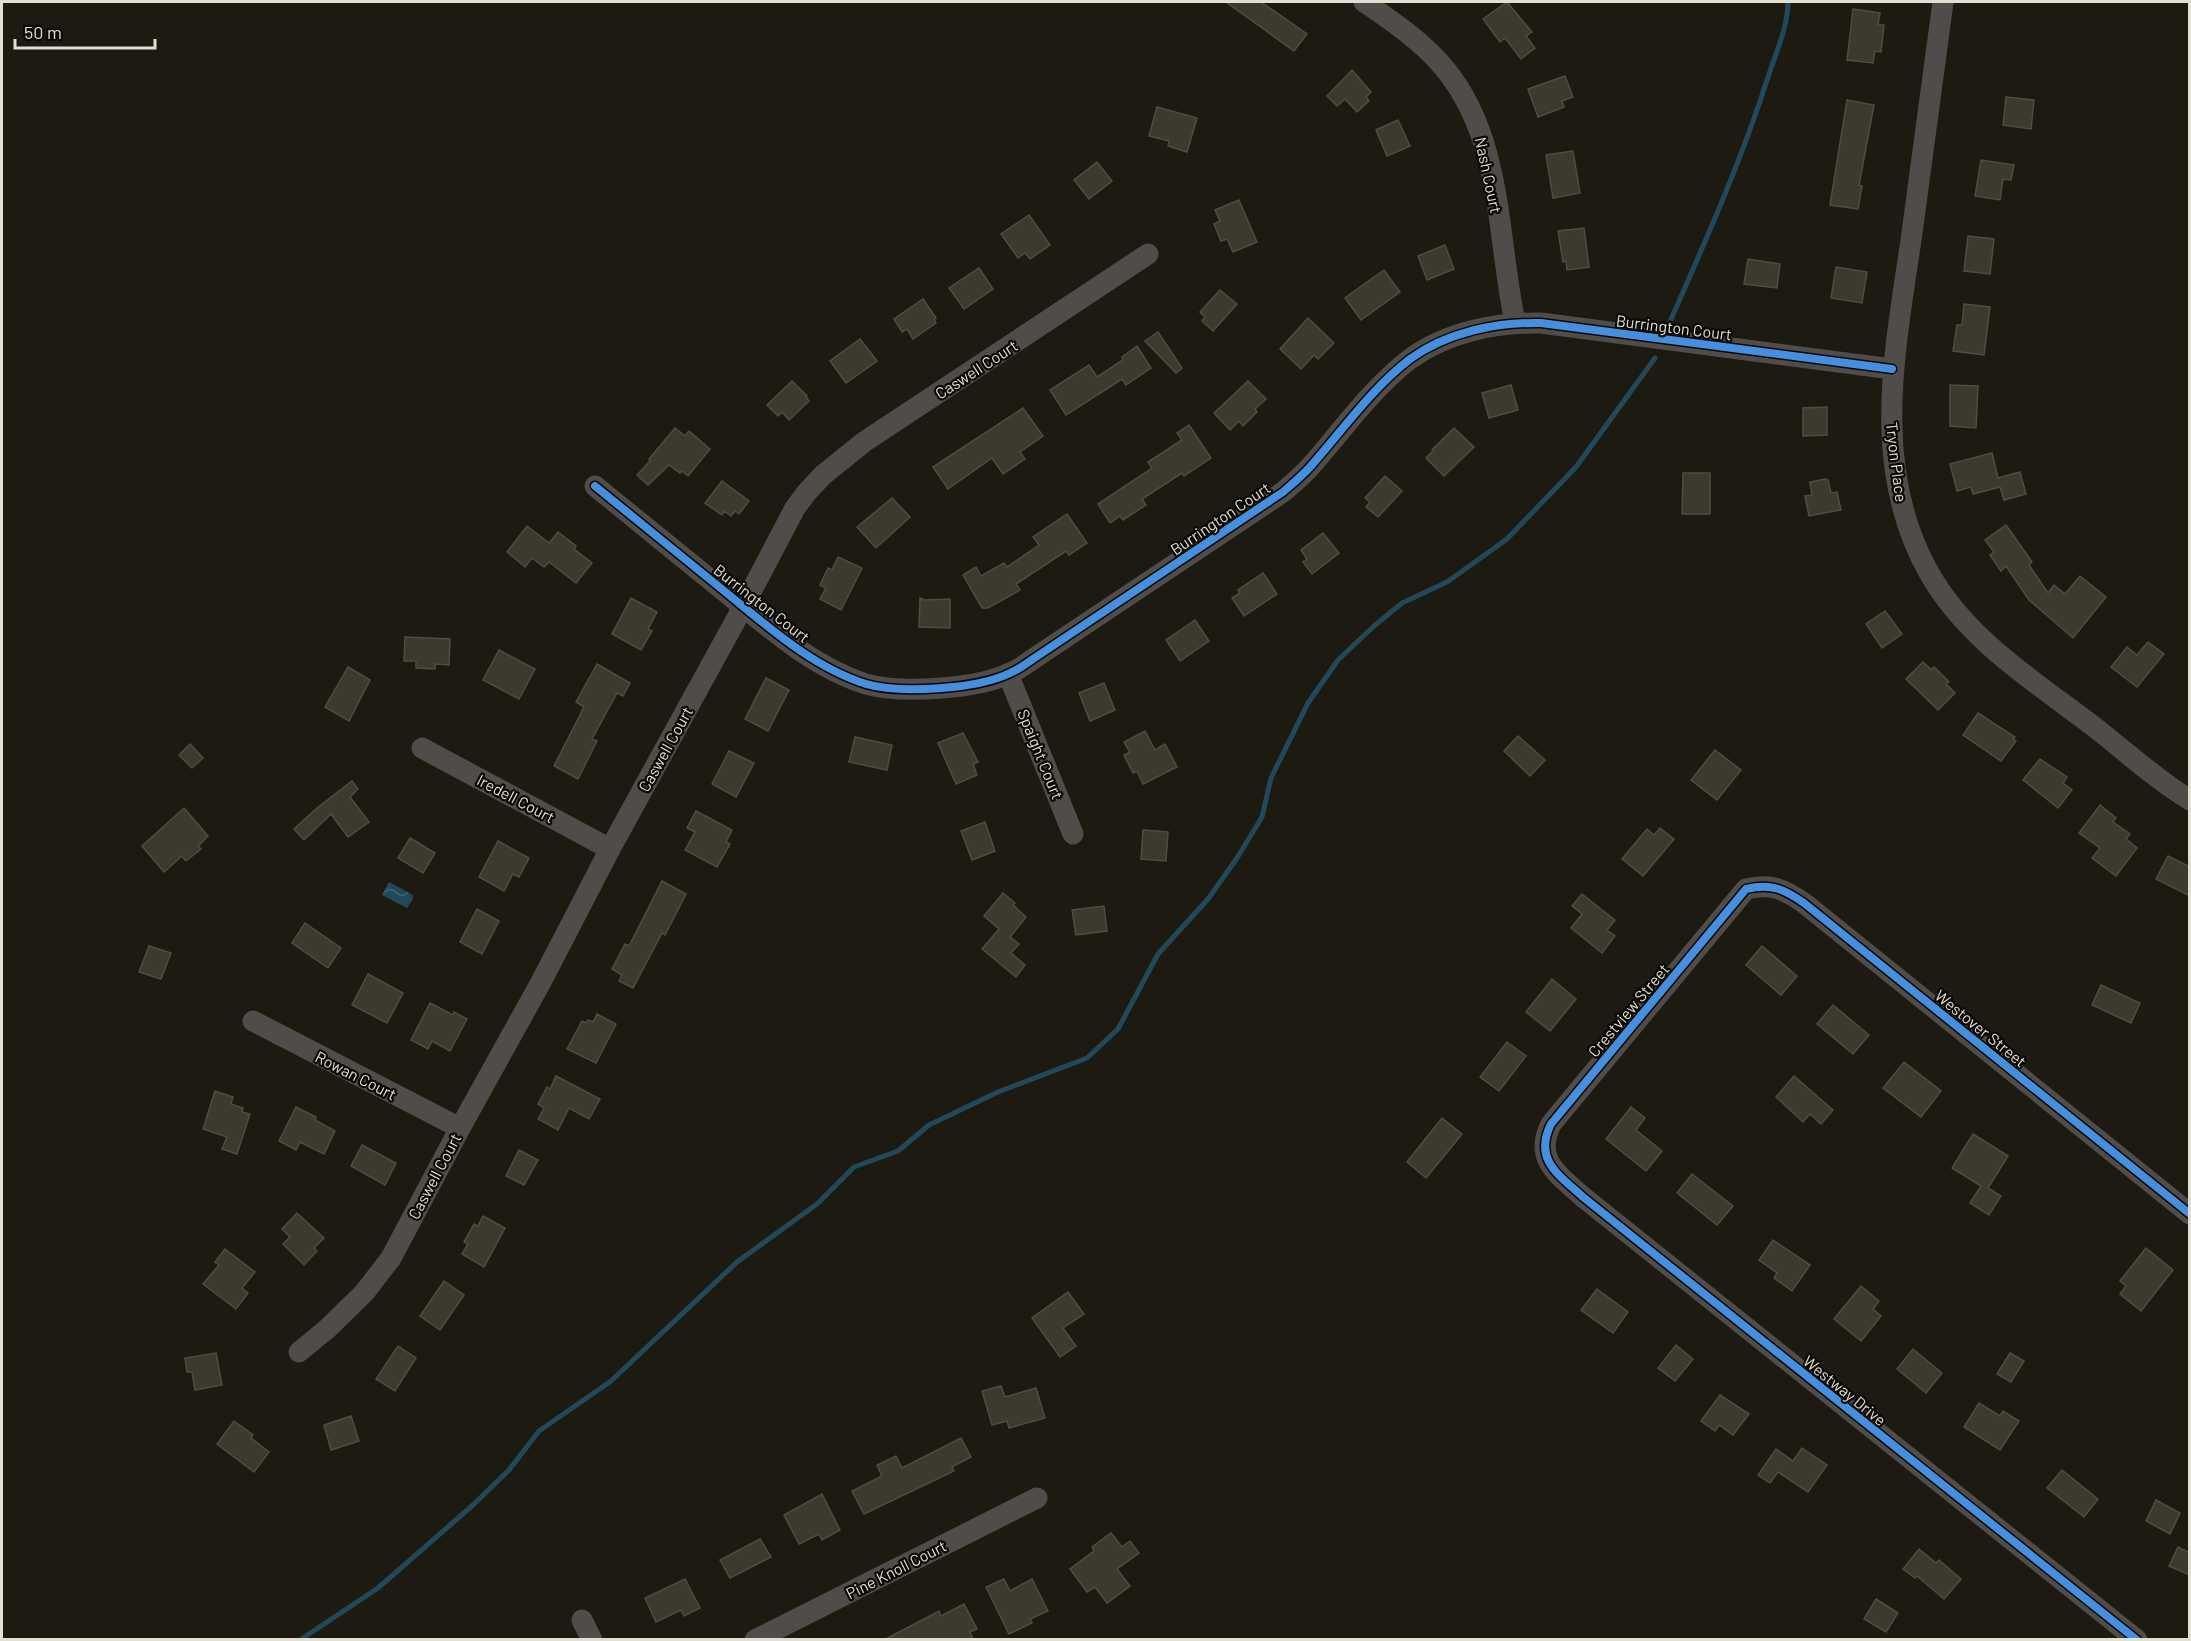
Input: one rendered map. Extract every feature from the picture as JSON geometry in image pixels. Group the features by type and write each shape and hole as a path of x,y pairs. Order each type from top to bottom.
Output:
{"street":[{"name":"Nash Court","path":"1364,2 1425,48 1445,68 1462,92 1476,118 1490,169 1515,322"},
{"name":"Tryon Place","path":"1943,2 1892,369 1891,432 1898,489 1905,517 1915,544 1943,595 1961,618 1994,650 2190,800"},
{"name":"Caswell Court","path":"299,1352 364,1293 391,1258 795,508 807,492 823,475 864,442 1148,254"},
{"name":"Burrington Court","path":"595,486 798,649 840,673 867,684 919,690 969,685 1008,674 1283,492 1308,469 1372,394 1411,359 1456,336 1515,322 1541,323 1892,369"},
{"name":"Spaight Court","path":"1008,674 1073,834"},
{"name":"Iredell Court","path":"422,747 610,849"},
{"name":"Westover Street","path":"1746,889 1760,886 1785,889 2190,1214"},
{"name":"Crestview Street","path":"1544,1154 1545,1136 1551,1124 1746,889"},
{"name":"Rowan Court","path":"253,1021 460,1128"},
{"name":"Westway Drive","path":"1544,1154 1559,1175 1583,1197 2137,1640"},
{"name":"Pine Knoll Court","path":"755,1640 1037,1498"},
{"path":"582,1620 592,1640"}],"water":[{"path":"389,882 413,895 407,908 382,895"}],"building":[{"path":"1226,2 1261,2 1307,34 1294,51"},
{"path":"1507,2 1532,32 1526,36 1535,48 1521,59 1505,38 1500,42 1483,19"},
{"path":"1853,9 1880,13 1878,25 1884,25 1881,52 1875,51 1873,63 1847,60"},
{"path":"1352,70 1371,92 1366,97 1369,101 1357,112 1345,99 1337,106 1327,96"},
{"path":"1565,76 1573,97 1562,101 1564,107 1538,117 1528,89"},
{"path":"2006,97 2034,100 2031,129 2003,125"},
{"path":"1847,100 1874,105 1859,185 1862,186 1858,209 1830,205"},
{"path":"1157,107 1197,118 1187,152 1168,146 1169,141 1149,136"},
{"path":"1398,120 1410,146 1387,156 1376,130"},
{"path":"1573,151 1580,193 1553,198 1546,155"},
{"path":"1981,160 2014,165 2011,180 2003,179 2000,200 1975,196"},
{"path":"1097,162 1112,181 1089,199 1074,180"},
{"path":"1239,200 1257,242 1233,252 1227,239 1221,241 1214,224 1220,221 1215,210"},
{"path":"1029,215 1050,245 1030,259 1025,253 1018,258 1001,234"},
{"path":"1584,228 1589,267 1567,270 1566,261 1563,262 1558,231"},
{"path":"1968,236 1994,239 1990,274 1964,271"},
{"path":"1445,245 1454,269 1427,280 1418,256"},
{"path":"1748,259 1780,264 1777,288 1744,284"},
{"path":"1836,267 1867,272 1862,303 1831,298"},
{"path":"979,268 993,289 964,309 949,288"},
{"path":"1384,270 1400,292 1361,320 1345,298"},
{"path":"1220,290 1237,304 1213,331 1202,321 1205,317 1200,312"},
{"path":"923,299 936,318 934,319 936,323 913,339 907,329 902,332 894,319"},
{"path":"1964,304 1990,307 1984,355 1953,351 1957,325 1962,325"},
{"path":"1308,318 1334,343 1318,359 1314,355 1301,369 1280,349"},
{"path":"1158,332 1182,368 1176,373 1145,341"},
{"path":"860,339 877,361 846,383 830,361"},
{"path":"1137,346 1151,368 1126,385 1122,379 1066,415 1050,390 1089,365 1097,377 1123,360 1122,357"},
{"path":"792,381 809,401 789,420 782,412 778,416 767,405"},
{"path":"1248,381 1266,399 1255,409 1257,412 1243,426 1239,421 1230,430 1214,413"},
{"path":"1511,385 1518,410 1489,418 1482,393"},
{"path":"1950,385 1978,386 1976,428 1950,426"},
{"path":"1827,407 1827,435 1803,436 1803,408"},
{"path":"1023,408 1043,436 1020,452 1025,459 1003,474 992,458 948,489 933,467"},
{"path":"1189,425 1211,458 1184,476 1182,473 1142,499 1146,505 1123,520 1120,516 1110,523 1098,504 1152,468 1148,462 1182,440 1177,433"},
{"path":"675,428 685,436 689,431 710,449 688,476 669,465 648,485 637,475"},
{"path":"1454,428 1474,447 1444,476 1426,458"},
{"path":"1992,453 1998,478 2020,472 2026,494 2004,500 2000,487 1973,494 1971,487 1957,491 1950,464"},
{"path":"1683,473 1710,473 1710,514 1682,514"},
{"path":"1385,476 1402,491 1378,517 1366,507 1370,502 1365,498"},
{"path":"1828,480 1831,493 1837,492 1841,510 1809,516 1805,496 1812,495 1810,482"},
{"path":"722,481 749,501 739,514 735,511 731,516 724,511 722,515 705,503"},
{"path":"892,498 910,517 876,548 857,527"},
{"path":"1067,514 1087,543 1069,555 1066,551 1016,584 1020,590 988,608 982,608 963,575 976,567 981,576 1004,563 1007,567 1039,545 1033,537"},
{"path":"2006,525 2032,562 2029,565 2048,593 2054,585 2065,594 2080,576 2106,597 2073,638 2029,600 2006,566 2001,571 1990,555 1994,552 1985,540"},
{"path":"527,526 549,543 558,532 592,563 576,583 549,562 544,567 532,558 525,567 507,552"},
{"path":"1323,533 1339,553 1312,574 1303,562 1307,559 1301,550"},
{"path":"838,557 862,568 841,610 820,599 826,588 820,585 828,568 832,570"},
{"path":"1263,573 1277,594 1244,616 1232,598 1240,593 1238,590"},
{"path":"631,598 657,612 648,629 652,631 641,650 612,634"},
{"path":"920,598 924,600 950,599 950,628 919,627"},
{"path":"1885,611 1902,634 1882,648 1866,624"},
{"path":"1195,620 1209,641 1180,661 1166,640"},
{"path":"405,637 450,639 449,665 435,664 435,669 416,668 416,661 404,661"},
{"path":"2148,642 2164,654 2137,687 2111,667 2127,647 2137,655"},
{"path":"499,650 535,669 519,699 483,680"},
{"path":"1923,662 1932,670 1934,667 1949,682 1946,684 1955,693 1938,710 1906,679"},
{"path":"597,664 630,683 623,696 617,693 592,739 597,741 578,779 554,766 584,707 576,702"},
{"path":"348,667 370,680 349,721 325,707"},
{"path":"766,678 789,690 768,731 745,719"},
{"path":"1104,683 1115,710 1090,721 1079,693"},
{"path":"1978,713 2015,737 2013,739 2016,741 2001,761 1963,735"},
{"path":"1145,731 1155,750 1165,744 1177,767 1143,784 1137,771 1133,773 1124,755 1130,752 1124,742"},
{"path":"963,733 978,762 973,764 977,775 956,784 938,743"},
{"path":"1518,736 1545,760 1530,776 1504,751"},
{"path":"855,737 892,745 887,770 849,762"},
{"path":"190,744 203,758 192,768 179,755"},
{"path":"1715,750 1741,770 1717,800 1691,780"},
{"path":"729,751 754,763 736,797 712,784"},
{"path":"2040,759 2067,777 2063,783 2072,790 2058,808 2023,780"},
{"path":"352,781 358,789 350,797 369,822 348,837 331,814 304,840 294,829"},
{"path":"2100,805 2116,818 2113,822 2130,834 2126,839 2137,848 2116,876 2092,858 2100,848 2079,833"},
{"path":"184,808 208,836 198,846 201,849 186,861 182,856 164,872 142,846"},
{"path":"696,811 732,830 726,842 730,844 717,867 685,850 695,832 687,828"},
{"path":"985,822 995,851 972,860 961,831"},
{"path":"1660,828 1674,839 1643,876 1622,859 1647,829 1654,835"},
{"path":"1143,830 1168,832 1166,861 1141,859"},
{"path":"410,838 435,853 423,873 398,858"},
{"path":"498,841 529,858 519,877 513,874 504,891 479,877"},
{"path":"2168,856 2190,867 2190,896 2156,879"},
{"path":"662,881 686,894 665,935 662,933 633,988 619,981 622,975 612,969 625,944 629,946"},
{"path":"1003,893 1026,917 1010,937 1019,944 1011,953 1025,965 1016,977 982,949 999,929 984,916"},
{"path":"1582,894 1615,920 1607,930 1615,936 1602,953 1571,928 1582,914 1572,906"},
{"path":"1104,906 1107,931 1076,935 1072,910"},
{"path":"477,909 499,921 482,954 460,942"},
{"path":"305,923 341,948 328,968 292,943"},
{"path":"149,946 171,953 161,979 139,972"},
{"path":"1762,946 1797,976 1781,995 1746,965"},
{"path":"368,974 403,993 387,1023 352,1005"},
{"path":"1552,979 1576,999 1550,1031 1526,1012"},
{"path":"2101,985 2140,1003 2131,1023 2092,1005"},
{"path":"430,1003 453,1015 454,1012 467,1019 450,1051 432,1041 428,1049 411,1040"},
{"path":"1833,1005 1869,1035 1853,1054 1817,1024"},
{"path":"597,1014 616,1024 596,1063 567,1049 582,1021 593,1022"},
{"path":"1507,1042 1526,1056 1499,1091 1480,1077"},
{"path":"1904,1062 1941,1091 1921,1117 1883,1088"},
{"path":"556,1076 600,1099 589,1119 569,1108 558,1130 538,1119 544,1108 538,1104 547,1087 550,1089"},
{"path":"1794,1076 1833,1110 1821,1124 1810,1114 1803,1122 1776,1097"},
{"path":"215,1091 233,1097 231,1104 243,1108 242,1112 250,1114 237,1154 222,1149 227,1137 203,1129"},
{"path":"296,1107 316,1117 315,1120 335,1131 324,1154 300,1142 296,1150 279,1141"},
{"path":"1631,1107 1645,1118 1636,1130 1662,1151 1646,1171 1606,1139"},
{"path":"1442,1118 1462,1134 1426,1178 1407,1162"},
{"path":"1973,1134 2008,1156 1988,1188 2001,1196 1989,1215 1970,1203 1981,1186 1952,1168"},
{"path":"362,1145 396,1163 385,1185 351,1166"},
{"path":"519,1150 538,1160 524,1185 506,1176"},
{"path":"1692,1174 1733,1206 1717,1225 1677,1193"},
{"path":"297,1213 324,1238 314,1248 317,1251 304,1265 283,1244 290,1237 282,1229"},
{"path":"483,1216 505,1228 484,1267 462,1254 468,1244 464,1242 474,1224 478,1226"},
{"path":"1773,1240 1810,1265 1792,1291 1774,1278 1777,1273 1759,1260"},
{"path":"2146,1248 2173,1270 2141,1311 2120,1294 2126,1286 2120,1281"},
{"path":"225,1249 255,1272 242,1288 248,1293 236,1309 203,1284 219,1265 215,1262"},
{"path":"444,1281 464,1295 440,1330 420,1316"},
{"path":"1861,1286 1879,1301 1873,1309 1881,1316 1861,1341 1834,1319"},
{"path":"1597,1289 1628,1312 1613,1333 1581,1310"},
{"path":"1068,1292 1084,1314 1063,1328 1076,1346 1060,1357 1032,1318"},
{"path":"1676,1345 1693,1359 1675,1381 1658,1368"},
{"path":"398,1346 416,1358 395,1391 376,1379"},
{"path":"1913,1349 1942,1373 1926,1393 1897,1369"},
{"path":"216,1353 222,1385 195,1390 192,1372 187,1372 185,1358"},
{"path":"2010,1353 2024,1361 2011,1382 1997,1374"},
{"path":"1001,1386 1005,1397 1036,1388 1045,1418 1009,1428 1007,1421 992,1425 982,1391"},
{"path":"1720,1395 1749,1414 1733,1435 1719,1425 1715,1431 1701,1421"},
{"path":"1979,1403 2000,1416 2003,1411 2019,1421 2000,1450 1964,1427"},
{"path":"351,1416 359,1441 331,1450 324,1425"},
{"path":"234,1421 253,1435 251,1438 269,1452 254,1472 217,1444"},
{"path":"961,1438 971,1457 952,1467 954,1471 864,1514 852,1491 882,1476 877,1465 896,1456 902,1468"},
{"path":"1802,1448 1827,1465 1808,1492 1778,1472 1770,1483 1758,1475 1776,1449 1793,1461"},
{"path":"2062,1470 2098,1499 2084,1517 2047,1488"},
{"path":"822,1494 840,1530 822,1540 819,1534 799,1544 784,1515"},
{"path":"2156,1500 2180,1513 2170,1534 2146,1521"},
{"path":"1111,1533 1122,1547 1130,1541 1139,1553 1117,1569 1130,1586 1107,1603 1095,1587 1087,1592 1070,1569 1094,1551 1092,1547"},
{"path":"760,1539 771,1557 730,1578 720,1560"},
{"path":"2178,1547 2190,1553 2190,1575 2169,1566"},
{"path":"1919,1549 1936,1563 1939,1560 1961,1579 1944,1599 1917,1576 1915,1578 1903,1569"},
{"path":"685,1579 700,1608 684,1616 681,1610 656,1622 645,1598"},
{"path":"1004,1579 1010,1591 1032,1579 1048,1611 1030,1619 1032,1623 1009,1634 986,1587"},
{"path":"1876,1599 1898,1613 1886,1632 1864,1619"},
{"path":"964,1604 977,1629 970,1632 973,1640 884,1640 939,1611 941,1616"}],"waterway":[{"path":"1669,324 1746,140 1781,40 1788,2"},
{"path":"300,1640 378,1588 473,1505 509,1470 539,1431 611,1381 737,1262 817,1204 854,1167 898,1151 929,1125 998,1092 1087,1058 1118,1029 1158,954 1208,899 1262,817 1271,778 1308,703 1338,660 1402,603 1447,582 1507,539 1576,467 1655,358"}],"cycle path":[{"path":"595,486 773,631 808,656 846,677 866,684 898,689 939,688 979,683 1019,669 1283,492 1307,470 1382,383 1410,359 1456,335 1507,324 1541,323 1892,369"},
{"path":"2137,1640 1583,1197 1551,1166 1545,1148 1546,1137 1551,1124 1746,889 1770,887 1790,894 1804,903 2190,1214"}]}
